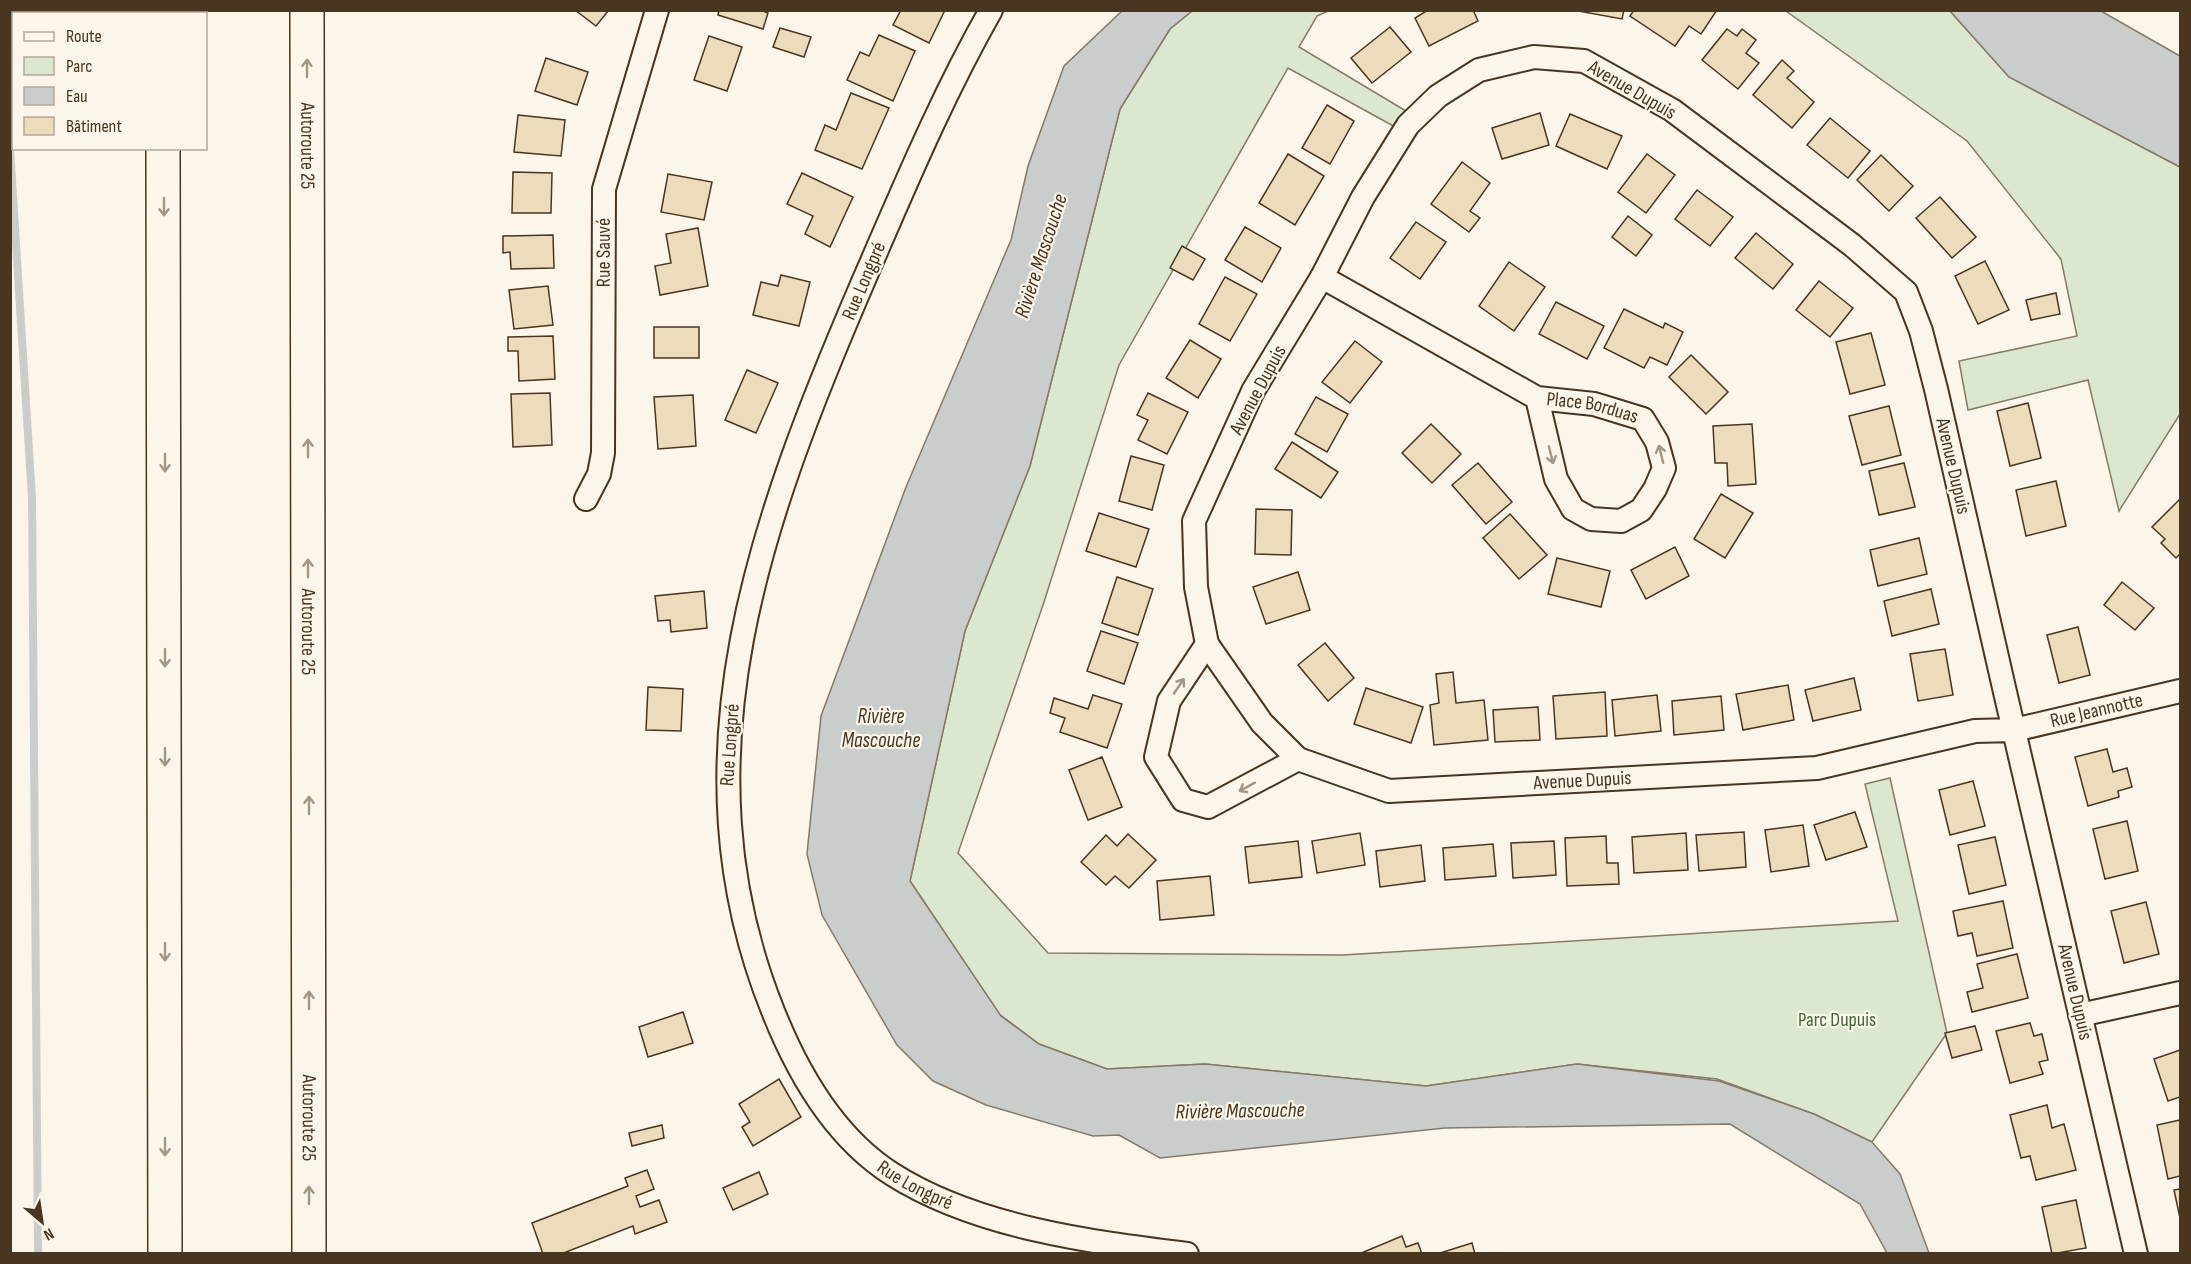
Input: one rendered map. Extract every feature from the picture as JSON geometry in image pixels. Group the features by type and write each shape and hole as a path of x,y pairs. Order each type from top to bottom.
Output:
{"highway":[{"name":"Autoroute 25","path":"307,10 309,1254"},
{"path":"163,150 165,1254"}],"street":[{"name":"Rue Sauvé","path":"586,499 599,474 603,453 604,189 657,10"},
{"name":"Rue Longpré","path":"990,10 937,111 815,395 775,506 749,612 729,732 727,802 732,857 748,938 779,1026 819,1100 856,1147 907,1183 982,1215 1080,1237 1187,1254"},
{"name":"Avenue Dupuis","path":"2014,730 1975,731 1817,768 1389,791 1298,759 1262,723 1207,644 1196,587 1194,521 1253,391 1322,277 1363,197 1408,125 1438,96 1479,70 1534,57 1584,61 1672,110 1852,245 1906,292 1921,331 1936,389 2136,1254"},
{"name":"Place Borduas","path":"1322,277 1537,398 1594,405 1643,419 1658,442 1664,468 1655,489 1641,510 1621,521 1591,519 1573,509 1557,479 1537,398"},
{"path":"1207,644 1169,701 1156,757 1183,800 1208,807 1298,759"},
{"name":"Rue Jeannotte","path":"2014,730 2181,691"},
{"path":"2080,1015 2181,993"}],"green space":[{"name":"Parc Dupuis","path":"1192,11 1328,11 1317,16 1299,47 1411,114 1397,128 1288,68 1119,365 1044,602 958,853 1048,953 1343,955 1898,921 1865,784 1890,778 1947,1033 1872,1142 1814,1114 1717,1079 1577,1064 1426,1086 1205,1064 1107,1069 1039,1044 999,1014 910,881 965,631 1030,466 1120,109 1170,29"},
{"path":"1786,11 1950,11 2009,77 2180,167 2180,414 2119,511 2088,380 1968,410 1959,361 2077,336 2061,259 1967,141"}],"water":[{"name":"Rivière Mascouche","path":"1123,10 1192,11 1170,29 1120,109 1030,466 965,631 910,881 1001,1016 1039,1044 1107,1069 1205,1064 1426,1086 1577,1064 1719,1081 1814,1114 1872,1142 1900,1174 1929,1253 1887,1253 1860,1204 1730,1124 1445,1128 1160,1158 1119,1135 1093,1136 986,1105 933,1081 897,1045 822,915 807,854 821,716 906,487 1011,240 1028,166 1064,66"},
{"path":"1950,11 2101,11 2180,56 2180,167 2009,77"}],"building":[{"path":"575,10 609,10 596,26"},
{"path":"719,10 760,10 768,13 763,29 718,15"},
{"path":"901,10 945,10 929,43 893,25"},
{"path":"1428,10 1473,10 1478,21 1429,46 1415,18"},
{"path":"1573,10 1624,10 1622,19"},
{"path":"1634,10 1717,10 1701,34 1689,26 1675,46 1630,16"},
{"path":"1390,27 1411,52 1372,83 1351,58"},
{"path":"780,28 811,37 804,57 773,47"},
{"path":"1727,29 1737,36 1742,29 1756,40 1746,53 1759,63 1738,89 1702,60"},
{"path":"879,35 915,51 893,101 847,80 860,52 869,56"},
{"path":"709,36 742,47 727,91 694,80"},
{"path":"546,58 588,72 577,105 535,91"},
{"path":"1782,60 1794,71 1787,78 1814,102 1792,128 1753,95"},
{"path":"851,93 889,108 862,169 815,150 825,125 836,130"},
{"path":"1327,105 1354,121 1330,164 1302,148"},
{"path":"1540,113 1549,145 1502,159 1492,128"},
{"path":"1570,114 1622,136 1607,169 1556,146"},
{"path":"518,115 565,120 561,156 514,152"},
{"path":"1830,118 1870,151 1848,178 1807,145"},
{"path":"1288,154 1324,176 1295,225 1259,203"},
{"path":"1647,154 1675,175 1646,213 1618,192"},
{"path":"1881,155 1913,186 1889,211 1857,180"},
{"path":"1462,162 1490,183 1470,211 1480,218 1469,232 1431,204"},
{"path":"513,172 552,173 551,213 512,213"},
{"path":"802,173 853,197 830,247 805,234 813,216 787,204"},
{"path":"668,174 712,182 704,220 661,212"},
{"path":"1697,190 1733,217 1710,246 1675,219"},
{"path":"1940,197 1976,237 1952,258 1916,218"},
{"path":"1628,216 1652,235 1636,256 1612,237"},
{"path":"1416,222 1446,242 1420,279 1390,258"},
{"path":"1245,227 1281,248 1262,282 1225,260"},
{"path":"698,228 708,286 660,295 655,266 671,263 666,234"},
{"path":"1756,233 1793,264 1773,289 1735,258"},
{"path":"553,235 554,268 511,269 510,252 503,253 503,236"},
{"path":"1182,246 1205,259 1193,280 1170,268"},
{"path":"1985,261 2009,310 1978,324 1955,276"},
{"path":"1509,262 1545,287 1514,331 1479,306"},
{"path":"781,275 810,282 799,326 753,315 761,282 778,286"},
{"path":"1225,277 1257,294 1230,341 1199,324"},
{"path":"1819,281 1853,308 1830,337 1796,310"},
{"path":"548,286 553,325 514,329 509,290"},
{"path":"2056,293 2060,314 2031,320 2026,300"},
{"path":"1556,302 1604,326 1587,359 1539,334"},
{"path":"1624,309 1663,328 1665,323 1683,332 1667,365 1650,357 1644,368 1604,348"},
{"path":"654,327 699,327 699,358 654,358"},
{"path":"1871,333 1885,385 1850,394 1836,342"},
{"path":"553,336 555,379 519,381 518,351 508,351 508,337"},
{"path":"1190,340 1221,359 1198,398 1166,378"},
{"path":"1355,341 1382,362 1350,403 1322,382"},
{"path":"1691,355 1728,392 1706,414 1669,377"},
{"path":"747,370 778,383 756,433 725,420"},
{"path":"550,393 552,445 513,447 511,394"},
{"path":"1148,393 1188,412 1167,454 1138,440 1148,420 1137,415"},
{"path":"693,395 696,446 658,449 654,397"},
{"path":"1316,397 1348,414 1327,452 1295,434"},
{"path":"2028,403 2041,458 2010,466 1997,411"},
{"path":"1889,406 1901,455 1862,465 1849,416"},
{"path":"1431,424 1461,454 1432,483 1402,453"},
{"path":"1752,424 1756,484 1728,486 1727,463 1715,463 1713,426"},
{"path":"1292,442 1338,472 1321,498 1275,469"},
{"path":"1131,456 1164,465 1152,510 1119,501"},
{"path":"1478,463 1512,502 1486,524 1452,485"},
{"path":"1904,463 1915,507 1879,515 1869,471"},
{"path":"2056,481 2066,526 2026,536 2016,490"},
{"path":"1721,494 1753,513 1725,558 1694,539"},
{"path":"2180,499 2180,554 2176,558 2161,543 2165,539 2152,527"},
{"path":"1256,509 1292,510 1291,555 1255,554"},
{"path":"1099,513 1149,529 1136,567 1086,551"},
{"path":"1510,514 1547,555 1519,579 1483,538"},
{"path":"1919,538 1927,574 1878,586 1870,550"},
{"path":"1675,547 1689,576 1646,599 1631,570"},
{"path":"1557,558 1610,571 1601,607 1548,594"},
{"path":"1298,572 1310,610 1266,624 1253,587"},
{"path":"1117,577 1153,589 1138,635 1102,623"},
{"path":"2122,582 2154,608 2135,630 2104,605"},
{"path":"1931,589 1939,624 1892,636 1884,601"},
{"path":"704,591 707,628 671,632 670,620 658,621 655,596"},
{"path":"2078,627 2090,675 2059,683 2047,635"},
{"path":"1101,631 1138,643 1124,684 1087,671"},
{"path":"1325,643 1354,678 1328,701 1298,665"},
{"path":"1945,649 1953,695 1918,701 1910,654"},
{"path":"1453,672 1456,703 1484,700 1488,740 1434,745 1430,705 1439,703 1436,674"},
{"path":"1854,678 1861,710 1813,721 1805,690"},
{"path":"1788,685 1794,720 1743,730 1736,694"},
{"path":"648,687 683,689 681,731 646,730"},
{"path":"1366,688 1423,707 1411,743 1354,724"},
{"path":"1605,692 1607,736 1556,739 1553,696"},
{"path":"1093,695 1122,704 1107,748 1060,732 1065,718 1050,713 1054,698 1088,709"},
{"path":"1657,695 1661,731 1615,736 1612,700"},
{"path":"1721,696 1724,730 1674,735 1672,701"},
{"path":"1538,707 1540,740 1495,742 1493,710"},
{"path":"2107,749 2113,772 2127,768 2132,787 2118,791 2119,797 2088,806 2075,757"},
{"path":"1102,757 1122,807 1088,820 1069,770"},
{"path":"1973,781 1985,826 1950,835 1939,790"},
{"path":"1855,812 1867,847 1826,860 1814,825"},
{"path":"2127,821 2138,871 2105,879 2093,829"},
{"path":"1803,825 1809,866 1771,872 1765,830"},
{"path":"1744,832 1746,867 1699,871 1696,835"},
{"path":"1360,833 1365,865 1317,873 1312,841"},
{"path":"1686,833 1688,870 1634,873 1632,837"},
{"path":"1128,834 1156,860 1129,888 1115,876 1106,885 1081,862 1106,835 1117,846"},
{"path":"1606,836 1607,863 1618,863 1619,884 1567,886 1565,838"},
{"path":"1995,837 2006,885 1969,894 1958,845"},
{"path":"1298,841 1302,877 1249,883 1245,847"},
{"path":"1554,841 1556,875 1513,878 1511,843"},
{"path":"1493,844 1496,876 1445,880 1443,848"},
{"path":"1421,845 1425,881 1380,887 1376,851"},
{"path":"1210,876 1214,915 1160,920 1157,881"},
{"path":"2003,901 2013,948 1977,956 1972,933 1958,936 1953,911"},
{"path":"2146,902 2159,954 2124,963 2111,911"},
{"path":"2017,954 2028,998 1972,1012 1967,992 1983,988 1977,964"},
{"path":"683,1012 693,1043 648,1057 639,1027"},
{"path":"2030,1023 2034,1036 2042,1034 2048,1060 2039,1062 2043,1074 2010,1083 1996,1031"},
{"path":"1975,1026 1982,1050 1952,1058 1945,1033"},
{"path":"2180,1050 2180,1097 2168,1101 2154,1059"},
{"path":"779,1079 801,1117 753,1146 742,1127 750,1122 739,1104"},
{"path":"2047,1105 2052,1128 2064,1124 2076,1170 2036,1180 2030,1156 2021,1158 2010,1115"},
{"path":"2180,1120 2180,1176 2168,1179 2157,1125"},
{"path":"662,1125 664,1138 632,1146 629,1133"},
{"path":"647,1170 654,1189 636,1196 640,1207 659,1200 667,1222 635,1234 633,1226 561,1254 543,1254 532,1223 628,1186 625,1178"},
{"path":"759,1172 768,1194 733,1210 723,1188"},
{"path":"2180,1189 2180,1218 2174,1190"},
{"path":"2076,1200 2086,1248 2052,1254 2042,1207"},
{"path":"1402,1236 1406,1247 1418,1243 1422,1254 1359,1254"},
{"path":"1472,1243 1475,1254 1437,1254"}],"waterway":[{"path":"10,148 32,498 38,1254"}]}
